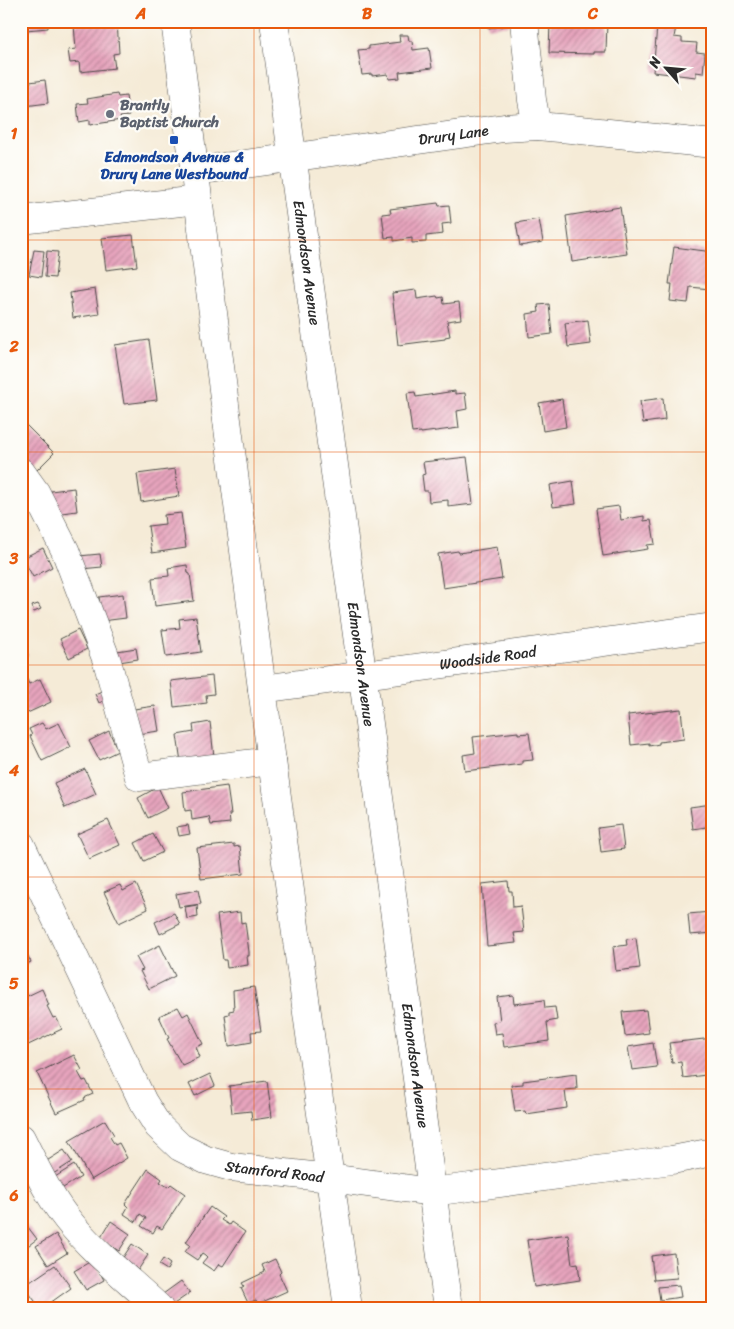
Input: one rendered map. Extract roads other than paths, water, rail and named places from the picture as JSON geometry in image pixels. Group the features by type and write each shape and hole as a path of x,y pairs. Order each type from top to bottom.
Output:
{"main road":[{"path":"175,21 262,689 348,1308"},
{"name":"Edmondson Avenue","path":"274,21 448,1308"},
{"path":"524,21 532,100 537,126"},
{"name":"Drury Lane","path":"195,171 504,128 537,126 713,144"},
{"path":"21,220 198,200"},
{"path":"21,472 36,493 65,550 107,661 138,777 272,761"},
{"name":"Woodside Road","path":"262,689 713,626"},
{"name":"Stamford Road","path":"21,845 143,1102 158,1126 180,1147 206,1160 231,1167 432,1192 672,1160 713,1152"},
{"path":"21,1138 42,1180 67,1219 96,1250 159,1308"}],"place":[{"name":"Brantly Baptist Church","path":"110,114"},
{"name":"Edmondson Avenue & Drury Lane Westbound","path":"174,140"}]}
